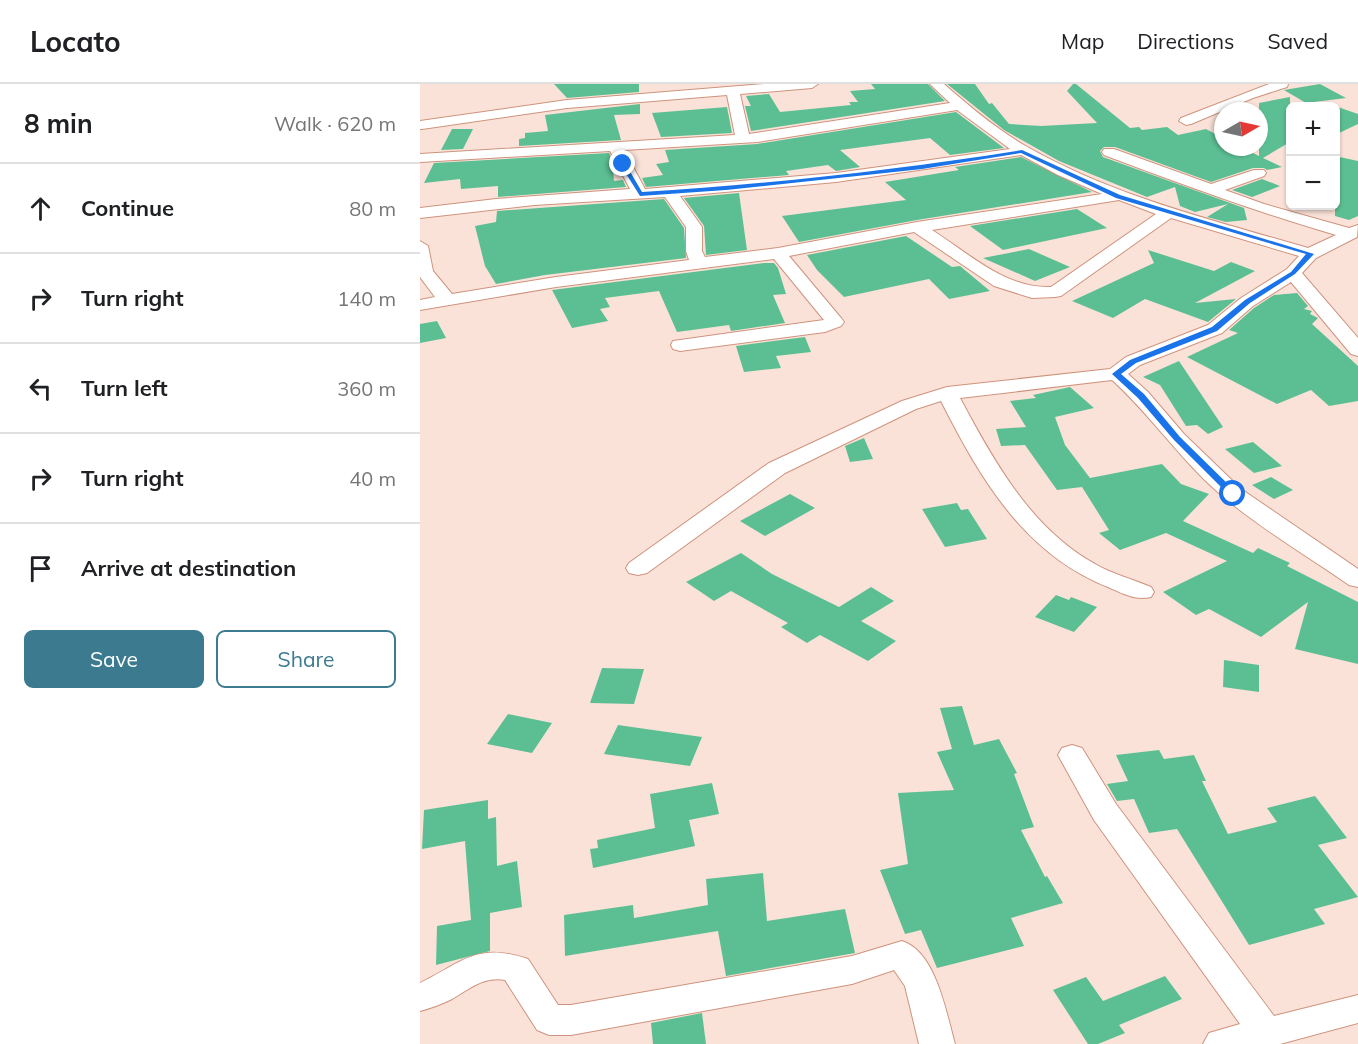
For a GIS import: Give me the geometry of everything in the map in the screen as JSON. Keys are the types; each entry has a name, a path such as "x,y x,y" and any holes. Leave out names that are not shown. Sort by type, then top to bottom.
{"street":[{"path":"424,141 567,104 812,84"},
{"path":"936,84 958,106 1022,151 1118,196 1310,254"},
{"path":"1186,121 1248,95 1282,84"},
{"path":"733,91 742,139"},
{"path":"424,141 615,146 742,139 869,122 958,106"},
{"path":"615,146 640,194"},
{"path":"420,213 519,201 670,192 911,169 1022,151"},
{"path":"1110,152 1258,207 1354,232"},
{"path":"1210,190 1259,173"},
{"path":"670,192 693,227 693,251 699,264"},
{"path":"420,305 556,282 778,253 1118,196"},
{"path":"917,228 1000,282 1032,293 1055,292 1169,212"},
{"path":"638,568 777,468 909,405 947,393 1116,374 1133,361 1215,329 1247,302 1293,273 1310,254 1354,232"},
{"path":"420,246 425,272 447,300"},
{"path":"680,345 825,326 835,322 778,253"},
{"path":"1293,273 1358,350"},
{"path":"1116,374 1141,396 1177,438 1233,494 1358,580"},
{"path":"947,393 972,442 1012,503 1048,541 1085,568 1142,592"},
{"path":"1072,756 1105,812 1267,1034"},
{"path":"420,997 429,995 477,969 495,965 516,969 549,1020 571,1020 852,970 902,954 921,983 937,1044"},
{"path":"1221,1044 1358,1009"}],"building":[{"path":"554,84 639,84 639,92 567,98"},
{"path":"871,84 928,84 945,101 751,131 745,106 751,106 746,96 769,94 780,112 851,105 849,102 858,102 850,91 875,89"},
{"path":"947,84 975,84 989,104 992,103 1009,124 1041,126 1097,123 1067,91 1073,84 1076,84 1130,128 1139,127 1142,130 1167,127 1178,135 1206,129 1214,133 1214,156 1266,156 1263,158 1282,167 1267,170 1253,168 1211,182 1115,147 1104,147 1100,151 1103,157 1244,208 1247,220 1226,222 1207,217 1228,204 1195,212 1180,206 1175,187 1147,197 1059,161 1004,130"},
{"path":"1320,84 1346,98 1304,102 1284,90"},
{"path":"1290,97 1290,102 1286,102 1286,144 1268,155 1268,102 1264,102"},
{"path":"640,104 640,114 614,115 621,140 519,146 519,139 525,138 525,133 548,131 545,115"},
{"path":"727,107 732,133 661,137 652,113"},
{"path":"1340,108 1358,114 1358,124 1340,133"},
{"path":"956,112 1004,148 950,155 930,138 840,150 860,167 836,171 828,165 786,171 789,175 646,187 642,178 663,175 656,164 669,162 665,150 757,144"},
{"path":"452,129 473,129 463,149 441,150"},
{"path":"609,153 614,181 623,180 626,187 498,197 498,186 461,189 460,179 424,183 434,163"},
{"path":"1021,157 1092,192 917,220 799,242 782,216 906,200 885,182 959,170 955,167"},
{"path":"1340,157 1358,161 1358,216 1349,220 1335,216 1335,210 1340,210"},
{"path":"1262,179 1280,186 1252,197 1232,190"},
{"path":"739,193 747,250 706,255 704,226 684,198"},
{"path":"664,199 684,228 686,258 545,275 496,284 485,266 475,226 496,222 497,211"},
{"path":"1077,209 1107,228 1003,250 970,226"},
{"path":"906,236 952,267 960,266 990,291 949,299 929,279 844,297 817,270 807,255"},
{"path":"1029,249 1070,267 1035,281 983,258"},
{"path":"1148,250 1214,271 1231,262 1255,271 1195,303 1236,299 1208,322 1145,299 1113,318 1072,301 1154,263"},
{"path":"774,263 778,268 786,294 773,295 785,323 731,331 729,325 677,332 659,291 605,298 610,307 600,309 608,321 572,328 552,290"},
{"path":"1297,293 1308,306 1304,309 1312,311 1310,314 1318,318 1312,324 1358,366 1358,401 1329,406 1311,390 1277,404 1187,357 1238,333 1229,330 1254,308 1274,295"},
{"path":"437,321 446,338 420,343 420,324"},
{"path":"805,337 811,352 776,356 781,368 744,372 736,346"},
{"path":"1179,361 1223,427 1208,434 1197,425 1186,426 1160,385 1143,377"},
{"path":"1070,387 1094,408 1055,417 1065,445 1090,478 1162,464 1181,484 1209,494 1183,521 1253,553 1258,548 1290,563 1287,566 1358,602 1358,664 1295,649 1308,602 1261,637 1209,609 1196,615 1163,592 1227,561 1166,533 1120,550 1099,533 1109,530 1082,487 1057,490 1025,445 1001,446 996,429 1026,427 1010,401 1036,398 1033,395"},
{"path":"864,438 873,459 850,462 845,446"},
{"path":"1253,442 1282,466 1254,473 1225,449"},
{"path":"1271,477 1293,490 1274,499 1252,485"},
{"path":"790,494 815,508 765,536 740,521"},
{"path":"957,503 961,510 968,509 987,539 945,547 922,509"},
{"path":"741,553 772,574 839,607 871,587 894,601 861,621 896,641 868,661 820,635 807,643 781,627 788,623 731,591 714,601 686,582"},
{"path":"1056,595 1069,600 1071,597 1097,607 1074,632 1035,617"},
{"path":"1224,660 1259,665 1259,692 1223,687"},
{"path":"602,668 644,669 634,704 590,703"},
{"path":"962,706 974,745 999,739 1017,773 1014,774 1034,827 1021,830 1045,877 1047,876 1063,903 1011,918 1024,946 937,968 921,930 905,934 880,870 908,864 898,793 954,790 937,752 952,749 940,708"},
{"path":"508,714 552,723 532,753 487,744"},
{"path":"618,725 702,737 690,766 604,754"},
{"path":"1159,750 1164,759 1194,755 1206,781 1202,781 1228,834 1277,822 1267,808 1315,796 1347,838 1318,845 1358,897 1314,909 1325,924 1249,945 1177,829 1149,833 1134,799 1117,801 1107,784 1128,781 1116,755"},
{"path":"712,783 719,814 689,820 695,846 593,868 590,849 598,848 597,840 655,828 650,794"},
{"path":"488,800 488,819 496,817 497,866 517,861 522,907 490,913 490,951 436,965 437,926 471,920 465,841 422,849 424,810"},
{"path":"763,873 767,921 845,909 855,953 726,976 718,931 565,956 564,915 633,905 634,918 708,905 706,879"},
{"path":"1165,976 1182,999 1119,1025 1125,1033 1098,1044 1088,1044 1053,990 1086,977 1103,1001"},
{"path":"702,1013 706,1044 653,1044 651,1023"}],"route":[{"path":"623,164 640,194 726,188 922,168 1022,151 1118,196 1310,254 1293,273 1247,302 1215,329 1133,361 1116,374 1141,396 1177,438 1233,494"}]}
